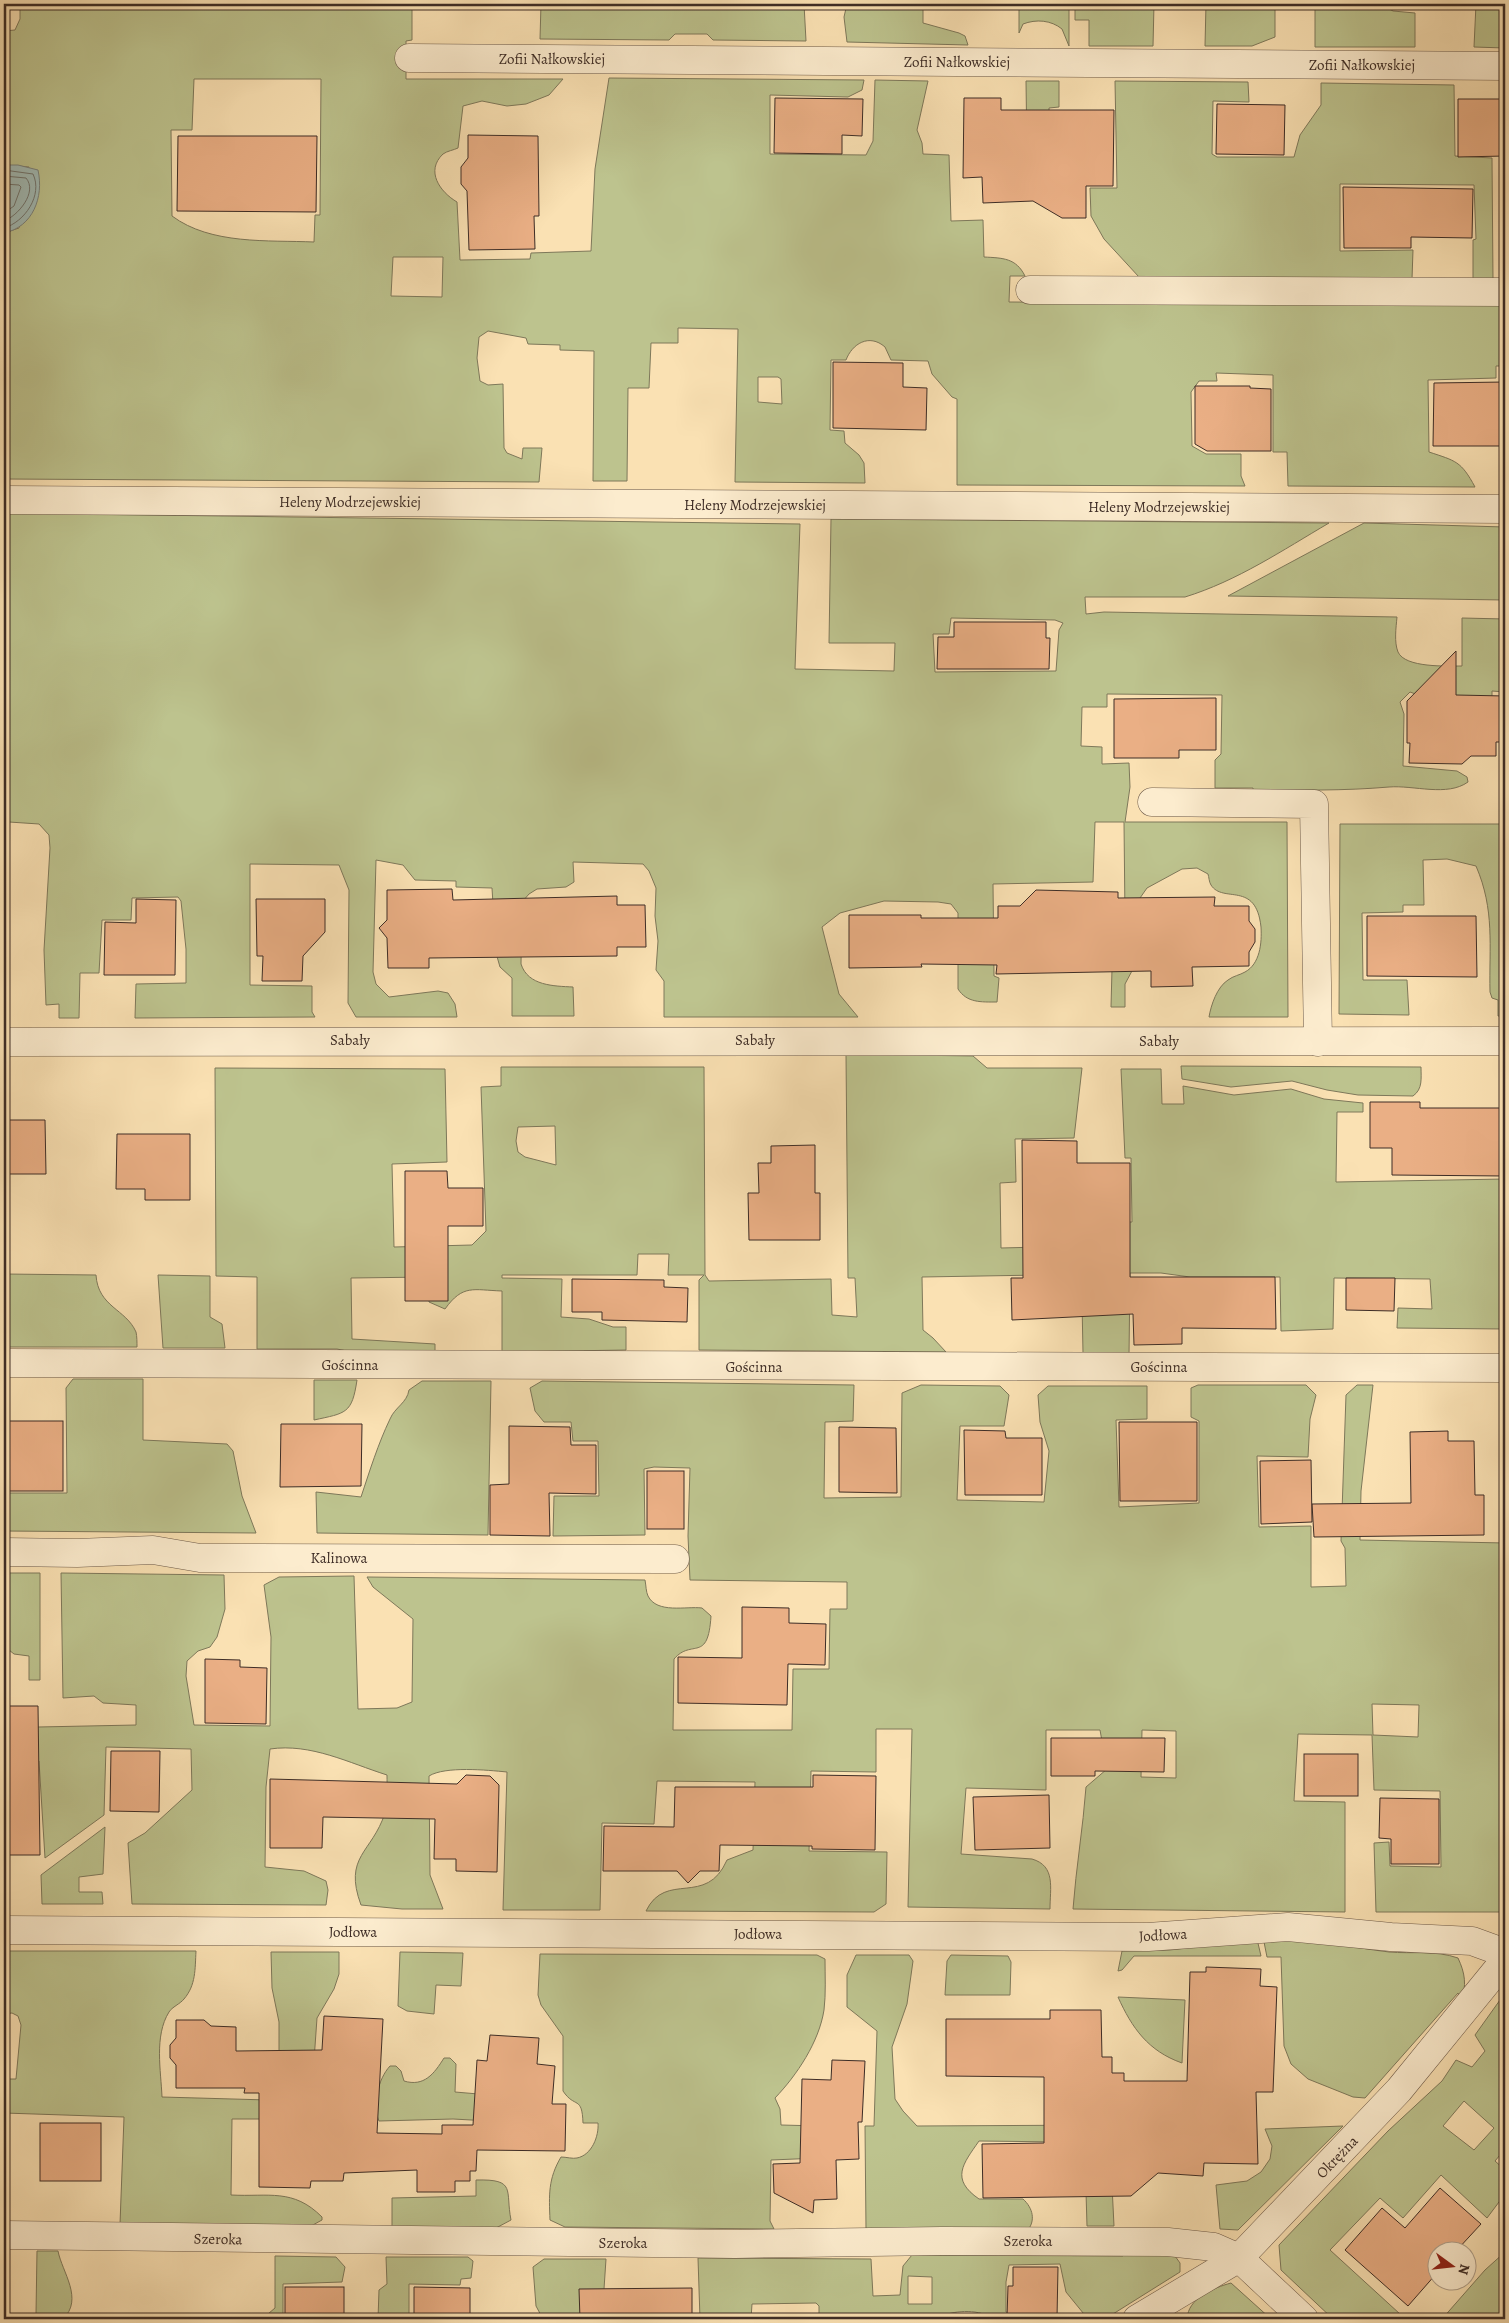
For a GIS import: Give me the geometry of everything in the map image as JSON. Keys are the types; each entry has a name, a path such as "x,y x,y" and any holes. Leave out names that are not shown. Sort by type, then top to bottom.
{"street":[{"name":"Zofii Nałkowskiej","path":"409,58 1505,66"},
{"path":"1030,290 1505,292"},
{"name":"Heleny Modrzejewskiej","path":"4,500 1505,509"},
{"path":"1152,802 1314,804 1318,1042"},
{"name":"Sabały","path":"4,1042 588,1040 1505,1041"},
{"name":"Gościnna","path":"4,1364 1505,1368"},
{"name":"Kalinowa","path":"4,1552 77,1553 153,1550 200,1558 674,1559"},
{"name":"Jodłowa","path":"4,1930 1148,1937 1288,1927 1391,1937 1448,1938 1472,1941 1494,1949 1505,1959"},
{"name":"Okrężna","path":"1154,2315 1239,2258 1399,2090 1505,1959"},
{"name":"Szeroka","path":"4,2235 736,2244 942,2241 1168,2242 1214,2247 1239,2258 1304,2319"}],"green space":[{"path":"20,4 412,4 412,40 406,41 406,79 563,79 549,95 526,104 507,106 482,101 463,106 458,148 443,154 435,167 435,174 440,187 457,202 460,260 530,259 531,253 591,251 595,169 609,78 864,80 862,90 848,97 770,95 770,154 866,155 873,141 875,80 928,81 917,130 922,143 923,154 949,155 951,221 983,220 984,257 1013,262 1025,276 1010,276 1009,302 1505,305 1505,366 1496,366 1496,378 1428,380 1429,452 1457,463 1466,472 1475,487 1288,486 1287,452 1273,452 1273,375 1216,373 1217,381 1199,381 1191,392 1192,446 1206,454 1241,454 1241,476 1245,486 957,485 957,399 952,397 932,374 928,361 891,360 885,347 873,341 862,342 857,345 852,349 846,360 831,360 830,430 844,431 845,443 859,455 864,463 865,483 735,482 738,329 678,328 678,343 651,343 649,388 628,388 627,481 593,481 594,351 560,350 560,345 528,344 526,338 488,331 479,337 477,358 480,381 488,385 503,384 504,448 507,453 522,459 523,448 542,448 539,482 4,479 4,233 19,228 29,167 4,165 4,31 15,30 20,19","holes":["194,79 321,79 320,215 315,215 314,242 259,241 222,236 204,232 172,216 171,130 192,130","393,257 443,257 442,297 391,296","758,377 778,377 781,379 782,404 758,402"]},
{"path":"541,4 804,4 806,41 713,40 707,34 675,34 669,40 540,39"},
{"path":"847,4 960,4 923,5 923,23 959,33 965,36 968,45 847,42 844,17"},
{"path":"1022,4 1069,4 1069,46 1062,29 1048,22 1033,21 1023,24 1019,33 1019,7"},
{"path":"1075,4 1154,4 1153,46 1089,46 1089,20 1075,20"},
{"path":"1206,4 1275,4 1275,37 1252,46 1205,46"},
{"path":"1315,4 1380,4 1393,11 1415,13 1415,47 1315,47"},
{"path":"1476,4 1505,4 1505,48 1474,47"},
{"path":"1026,81 1059,81 1059,107 1049,108 1050,155 1027,154"},
{"path":"1115,81 1248,82 1249,102 1213,101 1212,154 1217,157 1294,157 1300,135 1321,105 1321,83 1454,85 1455,156 1492,158 1493,280 1473,280 1473,240 1476,239 1474,185 1340,184 1340,251 1413,250 1412,279 1139,277 1104,239 1091,216 1090,188 1117,188"},
{"path":"4,513 800,524 795,669 894,671 895,643 829,643 831,519 1329,523 1241,574 1204,590 1185,597 1085,597 1086,614 1104,612 1397,617 1396,644 1398,652 1402,657 1409,661 1427,665 1447,666 1462,666 1462,618 1505,619 1505,692 1492,691 1492,697 1421,696 1410,692 1400,702 1404,714 1403,766 1457,771 1467,777 1468,782 1450,789 1399,787 1338,790 1253,790 1253,788 1215,788 1215,760 1221,754 1222,695 1107,694 1107,707 1082,707 1081,746 1102,747 1102,764 1129,763 1130,787 1125,822 1287,822 1288,1017 1209,1017 1213,1002 1224,983 1245,972 1254,964 1259,952 1261,927 1258,912 1253,903 1246,898 1216,890 1210,884 1208,874 1197,868 1182,869 1147,888 1140,898 1133,969 1125,984 1125,1007 1111,1007 1112,969 1125,918 1124,822 1095,822 1093,882 993,884 994,976 999,978 997,1002 980,1002 970,999 958,989 958,913 951,904 884,901 840,913 822,927 839,994 858,1017 664,1017 664,981 656,970 658,941 655,916 656,888 649,871 643,864 573,862 574,882 566,887 537,889 522,902 521,964 524,971 529,977 542,983 573,987 574,1016 512,1016 512,978 500,967 496,953 492,888 456,887 456,881 415,880 403,865 376,860 373,972 376,984 389,997 438,991 448,993 455,1004 457,1017 356,1017 348,1003 349,890 339,865 250,864 250,985 312,986 312,1012 315,1017 135,1018 136,984 186,983 186,949 181,901 178,897 132,898 131,920 102,920 99,973 80,973 79,1018 59,1018 59,1004 46,1005 44,950 50,848 49,835 39,824 9,822 6,901 4,901","holes":["951,618 1055,620 1063,623 1059,630 1056,671 935,672 933,634 949,634"]},
{"path":"1364,523 1505,527 1505,600 1228,596"},
{"path":"1340,824 1505,824 1505,1016 1498,1016 1498,1000 1492,998 1490,992 1489,913 1482,882 1476,866 1447,859 1423,860 1424,905 1403,905 1403,912 1362,913 1363,980 1407,980 1409,1015 1339,1014"},
{"path":"846,1054 973,1056 987,1068 1082,1068 1074,1138 1015,1139 1016,1182 1000,1183 1001,1248 1081,1246 1081,1223 1132,1222 1131,1158 1125,1158 1121,1069 1161,1069 1162,1104 1184,1104 1183,1086 1234,1095 1291,1089 1324,1099 1363,1103 1363,1112 1337,1112 1336,1182 1505,1179 1505,1329 1397,1328 1398,1308 1432,1309 1430,1279 1334,1278 1333,1329 1281,1331 1280,1277 1190,1277 1161,1273 1130,1273 1129,1355 1083,1353 1082,1302 1101,1274 922,1277 923,1330 946,1352 699,1350 699,1280 704,1275 668,1275 669,1254 638,1254 637,1275 502,1275 502,1278 562,1279 561,1317 589,1319 613,1327 626,1327 626,1350 502,1352 502,1291 469,1290 457,1296 445,1309 429,1302 429,1277 351,1278 352,1339 435,1344 435,1354 352,1352 337,1349 257,1349 257,1277 216,1276 215,1068 445,1069 447,1162 392,1164 394,1247 472,1245 486,1231 481,1087 501,1086 501,1067 704,1067 705,1275 709,1281 831,1279 832,1315 857,1317 855,1278 848,1278","holes":["555,1126 556,1165 525,1157 518,1152 516,1141 518,1127"]},
{"path":"1181,1066 1421,1067 1421,1079 1420,1087 1413,1096 1358,1095 1327,1090 1292,1081 1231,1087 1182,1079"},
{"path":"4,1274 96,1275 102,1294 126,1318 136,1332 137,1347 6,1347"},
{"path":"158,1275 210,1276 210,1317 222,1324 225,1348 163,1348"},
{"path":"73,1379 143,1379 143,1440 227,1444 233,1451 242,1496 256,1533 4,1531 4,1493 67,1493 66,1388"},
{"path":"314,1380 357,1380 350,1406 334,1416 314,1420"},
{"path":"422,1381 491,1381 488,1535 317,1533 316,1492 361,1497 392,1415 406,1398 409,1390"},
{"path":"542,1381 854,1385 853,1421 825,1422 824,1498 901,1497 902,1393 921,1385 1000,1386 1009,1395 1004,1426 960,1426 957,1500 1044,1502 1049,1451 1040,1422 1038,1395 1048,1386 1147,1386 1147,1419 1116,1420 1119,1507 1199,1503 1199,1421 1191,1417 1191,1388 1198,1385 1306,1385 1316,1395 1310,1419 1308,1457 1257,1456 1259,1527 1311,1526 1311,1587 1346,1586 1345,1548 1341,1541 1346,1395 1357,1385 1373,1385 1361,1491 1360,1540 1505,1543 1505,1912 1376,1912 1374,1843 1389,1842 1390,1866 1441,1867 1440,1791 1374,1790 1372,1735 1298,1734 1294,1801 1345,1802 1345,1912 1073,1909 1086,1787 1107,1769 1100,1730 1046,1730 1046,1790 966,1788 961,1854 1032,1859 1040,1862 1048,1872 1050,1879 1050,1909 908,1907 912,1729 876,1729 876,1772 811,1771 809,1851 887,1852 886,1904 874,1912 646,1911 654,1899 664,1892 708,1882 718,1874 727,1860 753,1850 755,1782 657,1781 654,1824 602,1823 600,1910 503,1910 507,1772 489,1770 445,1771 429,1776 430,1875 443,1909 402,1909 361,1905 356,1889 355,1876 357,1865 385,1813 387,1775 315,1751 285,1748 270,1749 266,1787 265,1867 304,1871 326,1881 328,1890 326,1905 132,1904 128,1843 145,1833 192,1790 191,1749 106,1747 104,1815 45,1858 39,1761 25,1759 4,1750 4,1726 136,1725 136,1705 103,1703 94,1696 63,1698 61,1573 224,1575 225,1609 217,1637 210,1647 198,1651 187,1661 186,1676 194,1725 270,1726 271,1637 264,1585 279,1577 354,1576 358,1709 397,1708 412,1702 413,1619 373,1587 367,1577 645,1580 646,1590 652,1602 672,1608 702,1608 711,1616 709,1631 703,1645 687,1650 674,1659 673,1730 792,1730 793,1669 829,1669 830,1609 847,1609 847,1582 690,1580 688,1536 690,1468 654,1467 644,1469 645,1535 553,1536 554,1496 599,1496 598,1441 573,1441 571,1422 544,1422 535,1411 530,1388","holes":["1372,1704 1419,1705 1418,1737 1373,1735","1142,1730 1176,1731 1176,1778 1141,1777"]},
{"path":"9,1573 40,1573 40,1680 29,1680 29,1656 14,1654 9,1650"},
{"path":"105,1827 103,1874 79,1877 79,1892 102,1892 103,1904 42,1904 41,1875"},
{"path":"1263,1937 1295,1938 1389,1952 1432,1953 1458,1958 1464,1979 1461,2002 1458,1993 1365,2098 1353,2097 1308,2079 1291,2064 1284,2046 1281,1957 1267,1957"},
{"path":"1257,1939 1261,1956 1134,1956 1122,1970 1118,1971 1122,1951 1170,1950"},
{"path":"4,1951 196,1951 191,1988 184,1999 169,2012 161,2032 162,2097 268,2100 267,2119 232,2119 231,2195 269,2195 290,2198 311,2208 322,2217 322,2220 311,2226 120,2224 124,2117 4,2113 4,2079 16,2079 21,2025 18,2016 12,2013 4,2014"},
{"path":"271,1952 339,1952 339,1974 334,1989 317,2018 313,2075 279,2074 279,2022 272,1988"},
{"path":"400,1952 463,1953 461,1986 436,1985 434,2014 407,2011 398,2006"},
{"path":"540,1954 817,1955 825,1959 824,2010 817,2034 799,2068 775,2098 780,2109 781,2125 820,2126 819,2158 771,2160 770,2221 774,2229 565,2227 550,2220 550,2187 557,2165 561,2157 577,2158 587,2153 596,2139 598,2123 583,2123 579,2105 571,2100 563,2091 563,2036 541,2005 538,1995"},
{"path":"856,1955 909,1955 913,1961 907,2004 892,2047 895,2099 917,2126 1109,2125 1114,2226 1087,2226 1085,2158 1063,2142 979,2141 964,2164 962,2178 965,2185 979,2199 1023,2199 1029,2206 1032,2215 1032,2223 1027,2231 866,2229 865,2126 874,2126 877,2031 847,2007 847,1975"},
{"path":"951,1955 1008,1956 1011,1962 1010,1995 945,1995 947,1961"},
{"path":"1505,1993 1505,2149 1495,2161 1505,2170 1505,2194 1487,2218 1441,2175 1403,2218 1380,2198 1330,2250 1400,2314 1396,2319 1333,2319 1281,2270 1279,2245 1388,2131 1442,2081 1456,2060 1472,2067 1485,2051 1475,2035","holes":["1464,2101 1494,2128 1474,2150 1443,2126"]},
{"path":"1118,1997 1185,2000 1182,2063 1160,2052 1142,2037 1129,2019"},
{"path":"444,2058 450,2058 456,2064 455,2092 525,2098 508,2122 453,2119 379,2121 376,2107 377,2092 382,2078 390,2066 396,2066 401,2071 404,2081 417,2082 428,2078"},
{"path":"1343,2126 1238,2230 1220,2229 1216,2185 1247,2181 1261,2172 1270,2159 1272,2146 1265,2129"},
{"path":"476,2180 489,2180 504,2184 507,2188 511,2220 496,2228 392,2227 392,2198 476,2196"},
{"path":"37,2251 58,2251 72,2294 72,2303 63,2319 43,2319 43,2314 36,2314"},
{"path":"1123,2252 1175,2256 1180,2263 1180,2272 1105,2319 1088,2319 1066,2292 1060,2264 1009,2265 1006,2282 1006,2312 1027,2319 992,2319 982,2313 961,2312 942,2316 942,2319 819,2319 819,2306 816,2303 752,2304 751,2319 700,2319 698,2258 871,2259 873,2296 900,2295 903,2266 912,2255 1123,2256","holes":["908,2276 932,2277 932,2304 908,2304"]},
{"path":"1505,2252 1505,2319 1442,2319 1467,2290 1476,2290 1476,2280"},
{"path":"275,2256 336,2257 345,2267 342,2282 283,2284 283,2319 262,2319 275,2308"},
{"path":"4,2257 6,2257 8,2287 4,2287"},
{"path":"386,2257 468,2257 473,2261 471,2278 461,2279 460,2285 409,2284 409,2319 378,2319 379,2290 387,2284"},
{"path":"544,2259 606,2259 602,2319 543,2319 536,2306 533,2267"},
{"path":"1231,2283 1271,2319 1187,2319 1192,2305 1203,2295"}],"water":[{"path":"4,165 18,165 38,170 39,190 38,200 29,218 14,230 4,233"}],"building":[{"path":"775,98 863,99 862,136 842,135 842,154 774,153"},
{"path":"964,98 1001,98 1001,110 1114,110 1113,186 1086,186 1086,218 1062,218 1033,201 983,203 982,177 963,178"},
{"path":"1458,99 1505,99 1505,156 1458,157"},
{"path":"1217,104 1285,105 1284,155 1216,154"},
{"path":"468,135 538,136 539,216 534,216 535,249 469,250 467,191 461,184 461,167 468,158"},
{"path":"178,136 317,136 316,212 177,211"},
{"path":"1343,187 1473,189 1472,238 1411,237 1411,248 1344,248"},
{"path":"833,362 903,363 903,387 927,388 926,430 833,428"},
{"path":"1505,382 1505,446 1433,446 1434,383"},
{"path":"1195,386 1250,386 1250,388 1271,389 1271,451 1207,451 1195,444"},
{"path":"954,622 1046,622 1046,638 1050,638 1049,669 937,669 938,637 954,637"},
{"path":"1456,651 1456,695 1505,696 1505,742 1496,742 1496,756 1471,756 1462,764 1409,763 1410,743 1407,743 1407,701"},
{"path":"1216,698 1216,750 1179,750 1179,758 1114,758 1114,699"},
{"path":"452,889 453,900 617,896 617,905 645,905 646,947 617,947 617,956 429,958 429,968 388,968 387,938 379,928 387,920 387,890"},
{"path":"1036,890 1118,892 1118,898 1215,897 1214,906 1249,906 1249,921 1255,929 1255,942 1249,952 1249,966 1192,967 1193,986 1151,987 1151,971 996,974 997,965 921,964 922,967 849,968 849,915 921,915 921,918 998,918 998,906 1020,906"},
{"path":"136,899 176,900 175,975 104,975 105,922 136,923"},
{"path":"256,899 325,899 325,932 303,956 302,981 262,981 263,956 257,956"},
{"path":"1367,916 1476,916 1477,977 1367,976"},
{"path":"1370,1102 1420,1102 1420,1108 1505,1108 1505,1176 1392,1175 1392,1148 1370,1148"},
{"path":"4,1120 45,1120 46,1174 4,1174"},
{"path":"117,1134 190,1134 190,1200 145,1200 145,1189 116,1189"},
{"path":"1022,1140 1077,1141 1077,1163 1130,1163 1130,1277 1275,1277 1276,1329 1182,1328 1182,1344 1134,1345 1133,1314 1012,1320 1011,1278 1023,1278"},
{"path":"815,1145 815,1193 820,1193 820,1240 749,1240 748,1193 759,1193 758,1163 771,1163 771,1146"},
{"path":"405,1171 447,1171 448,1188 483,1188 483,1226 448,1226 448,1301 405,1301"},
{"path":"1346,1278 1395,1278 1394,1311 1346,1310"},
{"path":"572,1279 664,1280 664,1287 688,1288 687,1322 602,1320 602,1312 572,1312"},
{"path":"4,1421 63,1421 63,1491 4,1491"},
{"path":"1119,1422 1197,1422 1197,1501 1120,1501"},
{"path":"281,1424 362,1424 361,1486 280,1487"},
{"path":"509,1426 570,1427 571,1445 596,1445 596,1494 549,1493 550,1536 490,1535 490,1485 509,1484"},
{"path":"839,1427 896,1428 897,1493 839,1492"},
{"path":"964,1430 1005,1431 1006,1438 1042,1438 1042,1495 965,1495"},
{"path":"1448,1431 1448,1441 1474,1441 1475,1495 1484,1495 1484,1535 1314,1537 1312,1504 1411,1503 1410,1432"},
{"path":"1311,1460 1312,1522 1261,1524 1260,1461"},
{"path":"647,1471 684,1471 684,1529 647,1529"},
{"path":"742,1607 789,1608 789,1623 826,1624 825,1665 788,1664 787,1705 678,1703 678,1657 742,1658"},
{"path":"205,1659 240,1660 240,1667 267,1668 266,1724 205,1723"},
{"path":"4,1706 38,1706 40,1855 4,1855"},
{"path":"1051,1738 1165,1738 1164,1772 1095,1771 1095,1776 1051,1776"},
{"path":"111,1751 160,1751 159,1812 110,1811"},
{"path":"1304,1754 1358,1754 1358,1796 1304,1796"},
{"path":"466,1775 490,1776 499,1785 497,1872 456,1871 456,1859 434,1859 435,1819 323,1817 322,1848 270,1848 270,1779 457,1784"},
{"path":"813,1775 876,1776 875,1850 812,1849 812,1846 720,1845 719,1871 700,1871 688,1883 677,1871 603,1871 604,1826 674,1827 675,1787 813,1787"},
{"path":"1049,1795 1050,1848 975,1850 973,1797"},
{"path":"1380,1798 1439,1799 1439,1864 1391,1864 1391,1839 1379,1838"},
{"path":"1206,1967 1261,1969 1260,1986 1277,1987 1273,2092 1256,2092 1258,2164 1204,2163 1203,2176 1158,2173 1131,2196 983,2198 982,2144 1044,2143 1044,2077 946,2076 946,2019 1050,2019 1050,2010 1101,2010 1102,2057 1112,2057 1112,2073 1124,2073 1124,2081 1187,2081 1190,1972 1206,1972"},
{"path":"324,2016 383,2019 377,2133 442,2134 442,2125 473,2125 477,2060 487,2061 490,2035 539,2038 537,2064 555,2066 552,2104 566,2104 565,2151 477,2150 476,2171 470,2171 470,2181 455,2181 455,2192 417,2192 417,2170 344,2173 343,2181 311,2181 310,2188 259,2187 259,2093 244,2093 245,2088 176,2088 176,2065 170,2058 170,2045 176,2038 176,2020 204,2020 211,2026 236,2027 236,2051 322,2050"},
{"path":"832,2060 865,2061 862,2122 858,2122 859,2159 836,2160 837,2199 814,2200 813,2213 774,2193 773,2164 800,2163 802,2079 831,2080"},
{"path":"40,2123 101,2123 101,2181 40,2181"},
{"path":"1440,2188 1481,2224 1466,2240 1426,2240 1426,2285 1408,2306 1345,2250 1382,2208 1405,2228"},
{"path":"1013,2267 1058,2267 1057,2318 1007,2317 1008,2286 1013,2286"},
{"path":"285,2287 344,2287 344,2319 285,2319"},
{"path":"414,2287 470,2288 470,2319 414,2319"},
{"path":"692,2288 692,2319 580,2319 579,2289"}]}
